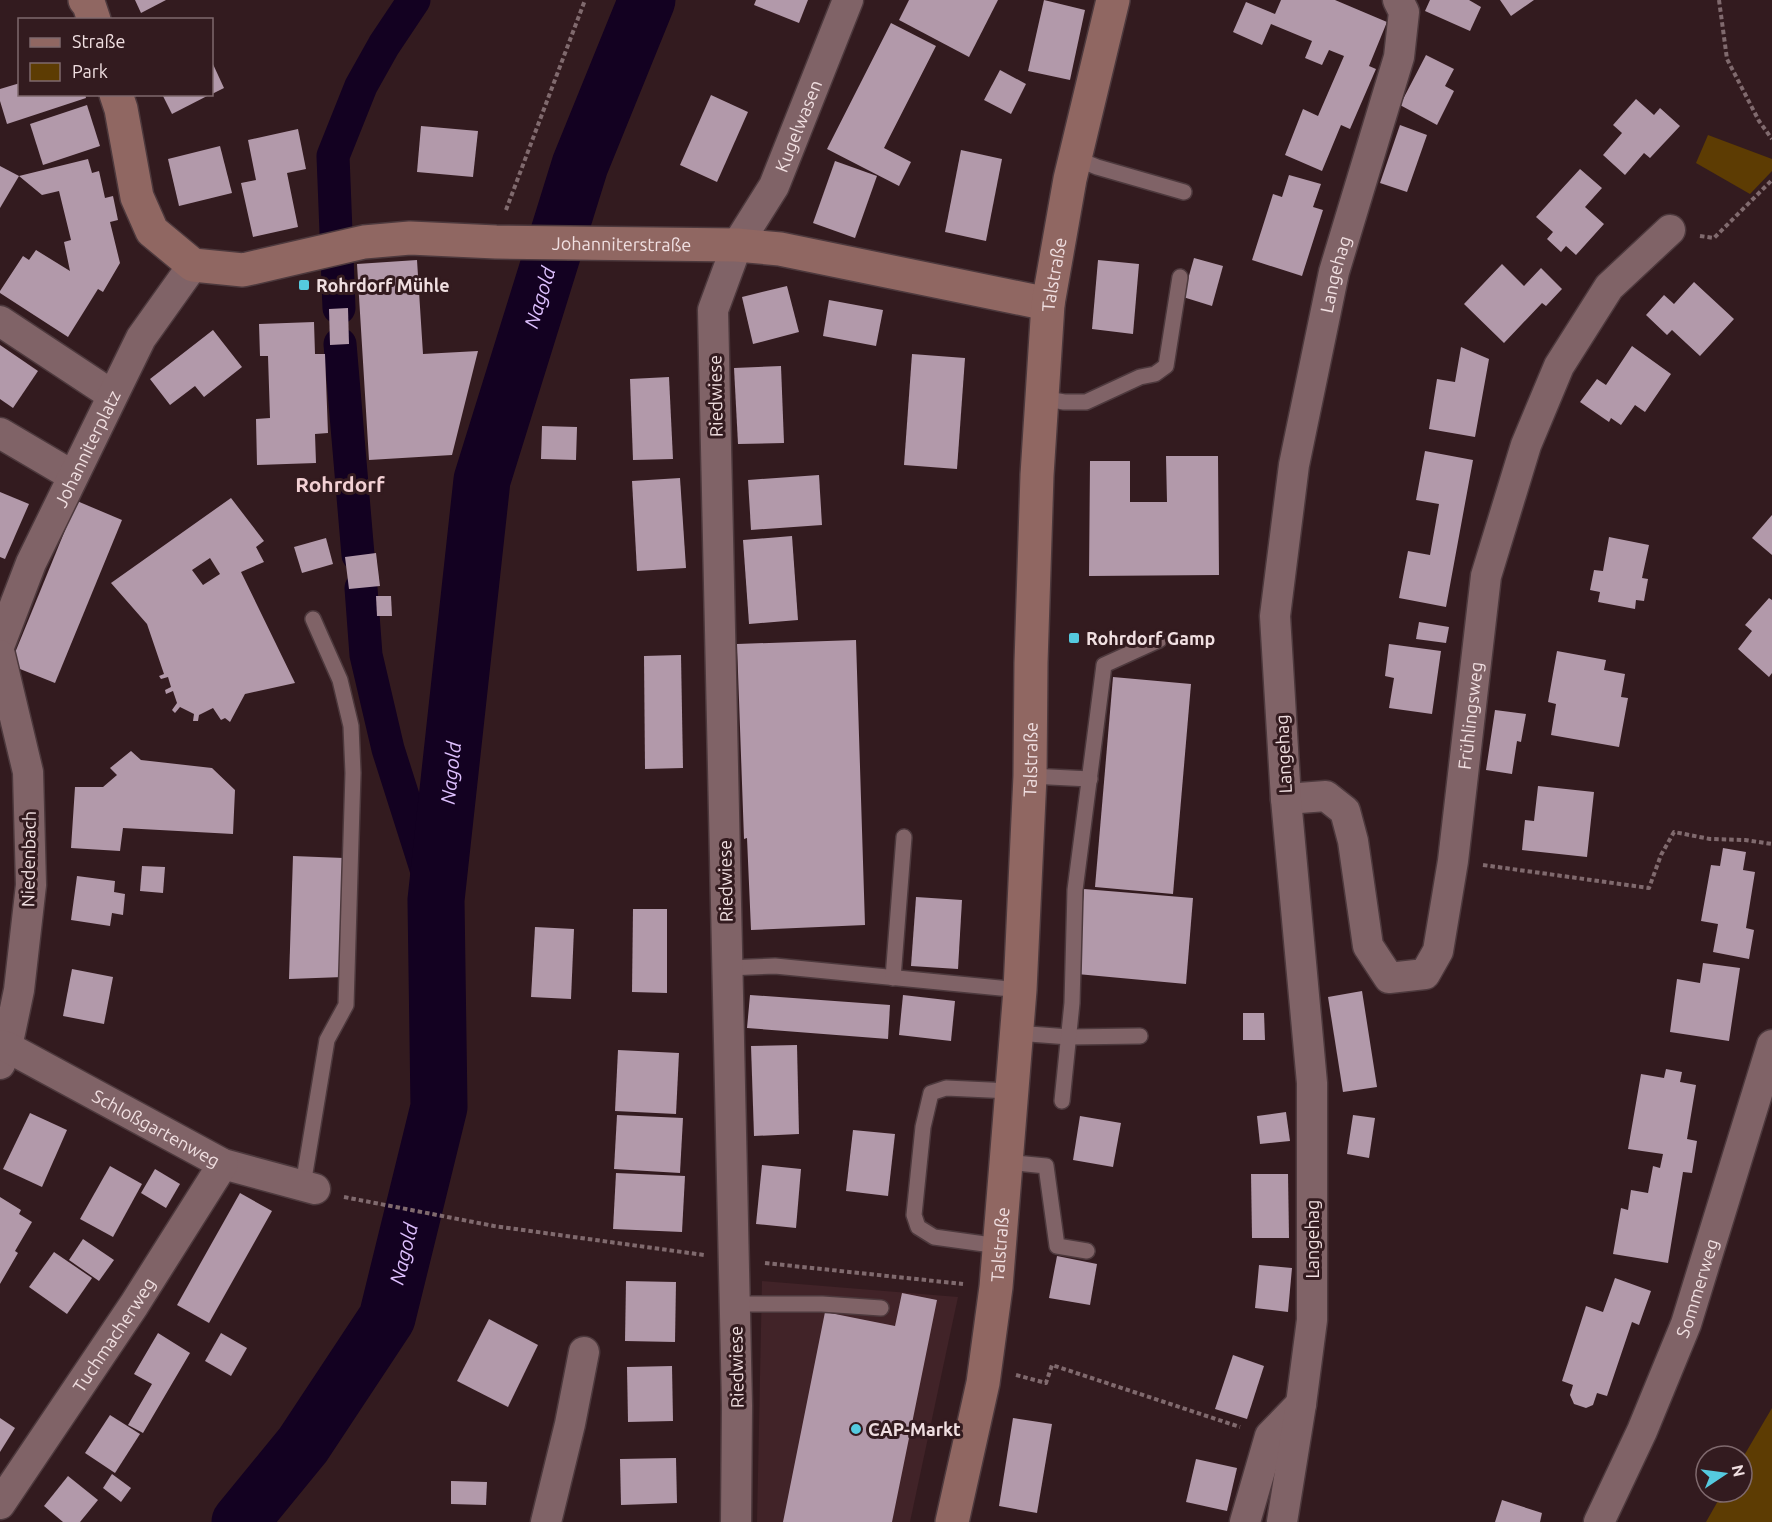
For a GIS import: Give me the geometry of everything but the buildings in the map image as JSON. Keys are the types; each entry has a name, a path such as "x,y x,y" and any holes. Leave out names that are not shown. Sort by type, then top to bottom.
{"main road":[{"path":"85,0 93,18"},
{"name":"Talstraße","path":"952,1522 983,1383 996,1287 1020,990 1030,776 1037,475 1048,304 1075,158 1113,0"},
{"path":"117,96 137,197 152,231 193,265"},
{"name":"Johanniterstraße","path":"193,265 243,270 364,242 410,238 502,242 737,245 780,249 1048,304"}],"street":[{"name":"Kugelwasen","path":"737,245 774,186 848,0"},
{"name":"Langehag","path":"1282,1522 1312,1320 1312,1083 1286,799 1275,616 1294,465 1334,272 1399,57 1404,12 1398,0"},
{"name":"Frühlingsweg","path":"1286,799 1326,796 1345,811 1353,841 1368,946 1389,978 1425,975 1438,951 1453,861 1486,576 1526,445 1559,366 1609,287 1670,230"},
{"name":"Riedwiese","path":"735,1522 737,1406 713,310 737,245"},
{"name":"Johanniterplatz","path":"0,644 31,563 112,394 141,338 193,265"},
{"path":"0,321 112,394"},
{"path":"0,433 74,476"},
{"name":"Niedenbach","path":"0,655 28,772 31,885 19,990 2,1052"},
{"name":"Sommerweg","path":"1599,1522 1642,1431 1686,1324 1772,1045"},
{"name":"Schloßgartenweg","path":"2,1052 223,1164 320,1190"},
{"name":"Tuchmacherweg","path":"0,1504 134,1305 223,1164"},
{"path":"546,1522 570,1424 584,1352"},
{"path":"1245,1522 1270,1436 1301,1404"}],"lane":[{"path":"1075,158 1097,167 1184,192"},
{"path":"1042,398 1065,402 1086,402 1140,377 1155,374 1166,366 1180,276"},
{"path":"313,619 340,680 351,726 353,773 346,1005 327,1040 320,1190"},
{"path":"1062,1101 1072,1003 1076,890 1104,665 1159,640"},
{"path":"1030,776 1090,779"},
{"path":"893,978 904,837"},
{"path":"727,968 775,966 1020,990"},
{"path":"1016,1033 1069,1037 1140,1036"},
{"path":"999,1246 934,1238 918,1227 914,1215 923,1127 931,1093 946,1088 1011,1091"},
{"path":"1005,1162 1046,1166 1057,1246 1087,1251"},
{"path":"735,1304 822,1304 881,1308"}],"path":[{"path":"502,242 512,194 585,0"},
{"path":"1719,0 1728,59 1759,121 1772,139"},
{"path":"1670,230 1714,238 1772,180"},
{"path":"1453,861 1649,888 1661,855 1674,832 1710,840 1744,840 1772,844"},
{"path":"320,1190 494,1226"},
{"path":"1016,1375 1046,1383 1052,1365 1270,1436"}],"shaded area":[{"path":"762,1281 958,1297 910,1522 757,1522"}],"green space":[{"path":"1708,135 1772,159 1772,171 1750,194 1696,163"},
{"path":"1772,1408 1772,1522 1706,1522 1716,1504 1754,1504 1754,1444 1751,1444"}],"waterway":[{"path":"339,308 333,156 361,86 384,45 414,0"},
{"name":"Nagold","path":"240,1522 303,1445 387,1318 439,1107 436,900 482,480 580,165 647,0"},
{"path":"340,344 358,555"},
{"path":"361,588 366,655 388,749 436,900"}],"place":[{"name":"Rohrdorf Mühle","path":"304,285"},
{"name":"Rohrdorf Gamp","path":"1074,638"},
{"name":"CAP-Markt","path":"856,1429"}],"district":[{"name":"Rohrdorf","path":"340,484"}]}
